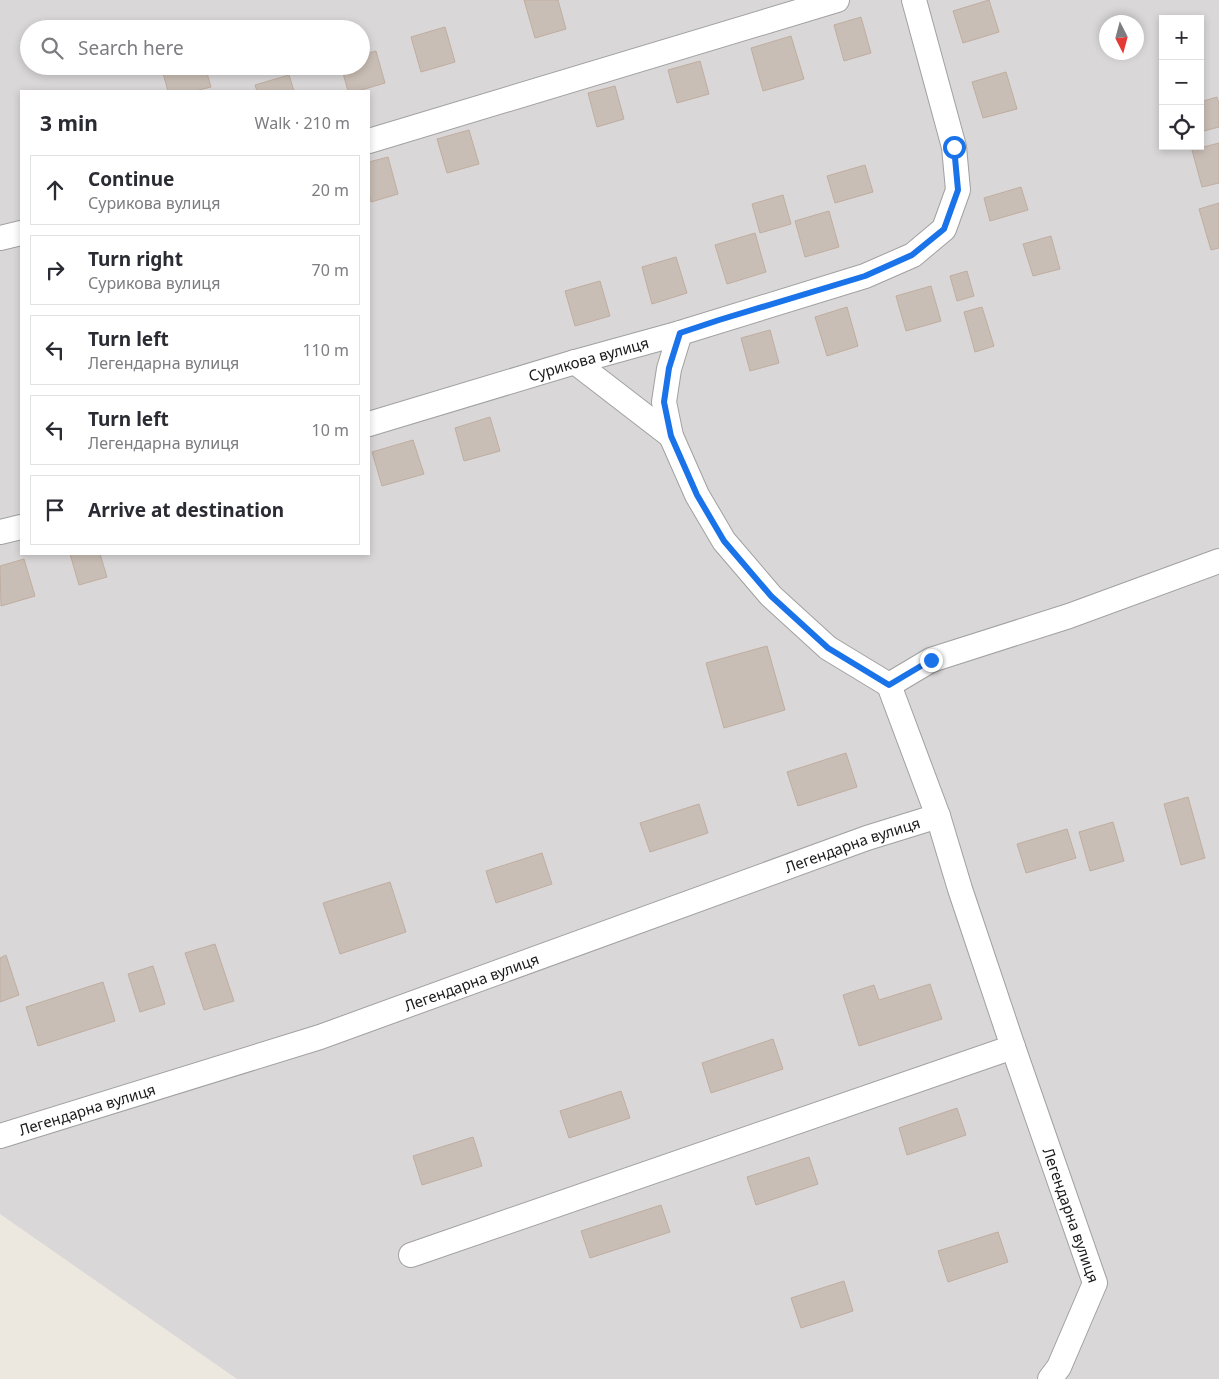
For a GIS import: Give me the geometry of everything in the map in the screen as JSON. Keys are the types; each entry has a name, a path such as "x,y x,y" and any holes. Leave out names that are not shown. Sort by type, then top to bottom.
{"street":[{"path":"370,141 837,0"},
{"name":"Сурикова вулиця","path":"370,424 575,362 680,333 865,276 912,255 944,229 958,190 954,147 914,0"},
{"path":"0,238 20,232"},
{"path":"680,333 669,368 664,402 671,436 697,495 724,541 771,596 828,648 889,685 931,660 1068,616 1219,561"},
{"path":"575,362 671,436"},
{"path":"0,532 20,527"},
{"name":"Легендарна вулиця","path":"889,685 938,816 960,889 1013,1047 1095,1283 1060,1367 1050,1379"},
{"name":"Легендарна вулиця","path":"0,1136 320,1037 867,838 938,816"},
{"path":"411,1255 1013,1047"}],"shaded area":[{"path":"0,0 1219,0 1219,1379 237,1379 0,1214"}],"building":[{"path":"524,0 558,0 566,29 535,38"},
{"path":"989,0 999,32 963,43 953,11"},
{"path":"861,17 871,53 844,61 834,25"},
{"path":"445,27 455,62 421,72 411,37"},
{"path":"791,36 804,79 763,91 751,48"},
{"path":"376,51 385,83 361,90 348,90 344,75 370,75 370,53"},
{"path":"700,61 709,94 677,103 668,70"},
{"path":"1006,72 1017,109 983,118 972,82"},
{"path":"164,75 208,75 211,87 199,90 168,90"},
{"path":"289,75 294,90 257,90 255,85"},
{"path":"615,86 624,119 597,127 588,93"},
{"path":"1217,97 1219,104 1219,127 1204,131 1204,101"},
{"path":"469,130 479,164 447,173 437,139"},
{"path":"1219,143 1219,183 1202,187 1192,150 1204,150 1204,147"},
{"path":"388,157 398,194 371,202 370,162"},
{"path":"865,165 873,192 835,203 827,176"},
{"path":"1021,187 1028,210 990,221 984,198"},
{"path":"783,195 791,224 760,233 752,204"},
{"path":"1219,203 1219,248 1211,250 1199,209"},
{"path":"829,211 839,247 805,257 795,221"},
{"path":"755,233 766,272 727,284 715,245"},
{"path":"1051,236 1060,269 1033,276 1023,244"},
{"path":"676,257 687,293 652,304 642,267"},
{"path":"967,271 974,296 957,301 950,276"},
{"path":"600,281 610,316 575,326 565,291"},
{"path":"931,286 941,321 906,331 896,296"},
{"path":"847,307 858,346 827,356 815,317"},
{"path":"982,307 994,346 975,352 964,312"},
{"path":"770,330 779,363 750,371 741,338"},
{"path":"490,417 500,451 464,461 455,428"},
{"path":"413,440 424,474 382,486 372,452"},
{"path":"70,555 100,555 107,577 79,585"},
{"path":"24,559 35,596 1,606 0,566"},
{"path":"767,646 785,710 724,728 706,663"},
{"path":"846,753 857,787 798,806 787,772"},
{"path":"1188,797 1205,858 1181,865 1164,804"},
{"path":"699,804 708,833 650,852 640,823"},
{"path":"1113,822 1124,861 1090,871 1079,832"},
{"path":"1067,829 1076,858 1026,873 1017,844"},
{"path":"542,853 552,884 496,903 486,871"},
{"path":"390,882 406,932 340,954 323,903"},
{"path":"215,944 234,1001 204,1010 185,953"},
{"path":"6,955 19,995 0,1002 0,958"},
{"path":"153,966 165,1004 140,1012 128,974"},
{"path":"103,982 115,1021 38,1046 26,1007"},
{"path":"930,984 942,1019 859,1046 843,995 874,985 879,1000"},
{"path":"773,1039 783,1069 711,1093 702,1063"},
{"path":"621,1091 630,1118 569,1138 560,1111"},
{"path":"957,1108 966,1135 907,1155 899,1128"},
{"path":"473,1137 482,1166 422,1185 413,1156"},
{"path":"809,1157 818,1184 756,1205 747,1177"},
{"path":"661,1205 670,1232 590,1258 581,1231"},
{"path":"998,1232 1008,1262 948,1282 938,1251"},
{"path":"844,1281 853,1311 801,1328 791,1298"}],"route":[{"path":"931,660 889,685 828,648 771,596 724,541 697,495 671,436 664,402 669,368 680,333 865,276 912,255 944,229 958,190 954,147"}]}
